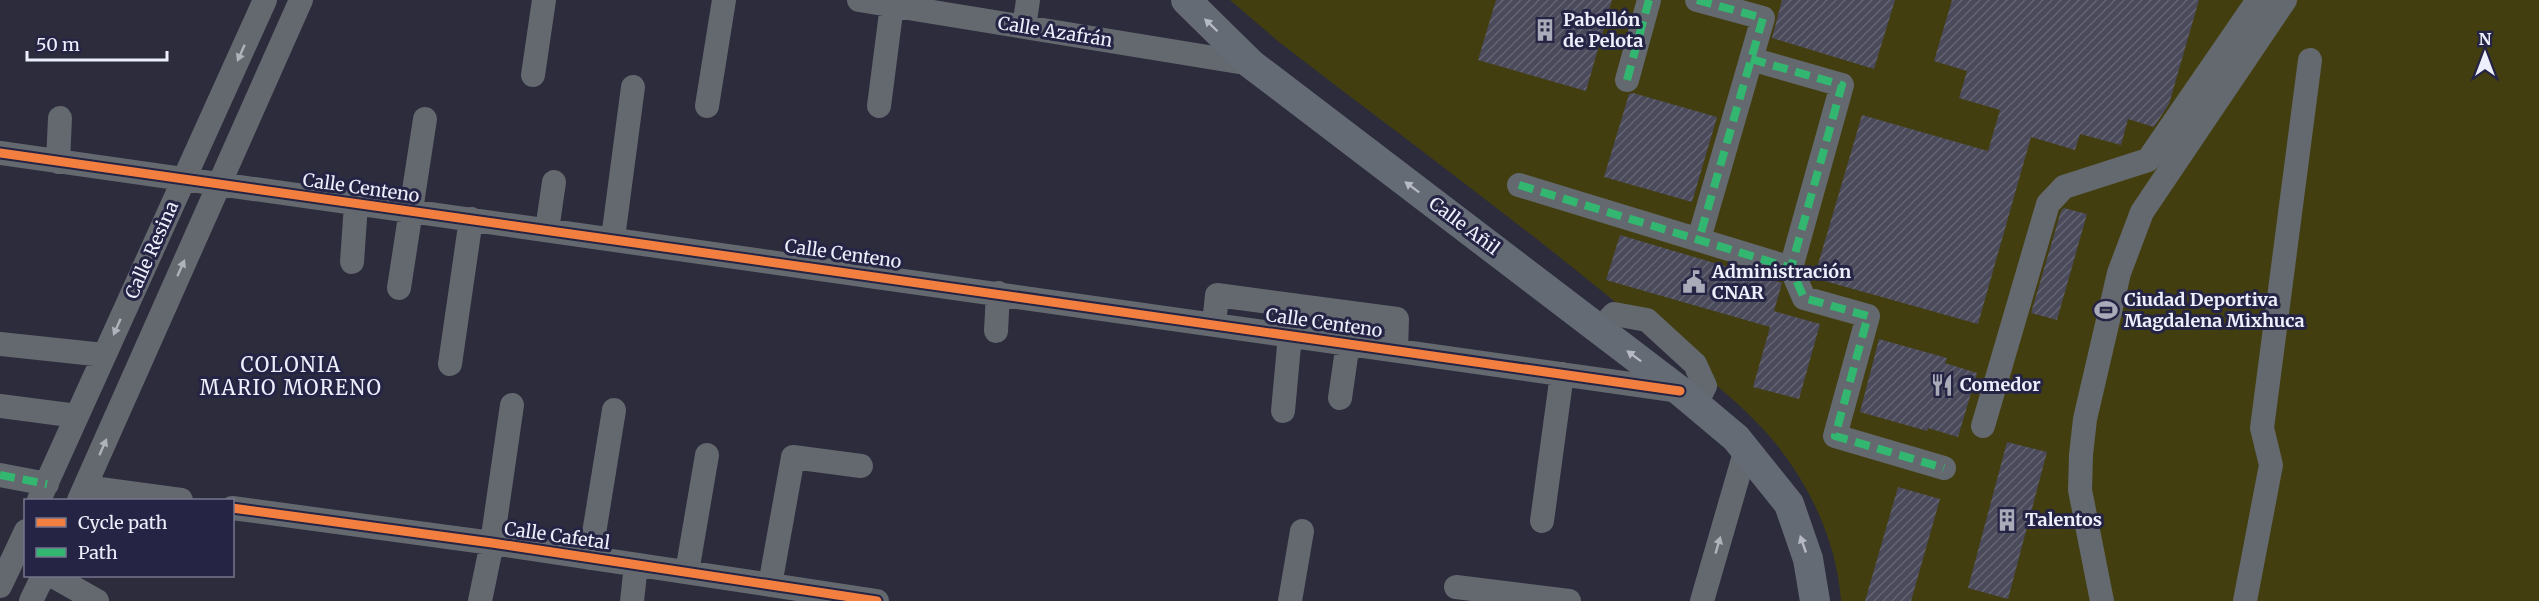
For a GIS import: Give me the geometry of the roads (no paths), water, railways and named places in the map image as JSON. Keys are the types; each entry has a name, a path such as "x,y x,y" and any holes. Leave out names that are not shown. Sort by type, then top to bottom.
{"main road":[{"name":"Calle Añil","path":"1186,0 1251,64 1688,397 1746,449 1789,504 1808,559 1815,601"}],"street":[{"name":"Calle Resina","path":"43,492 265,0"},
{"name":"Calle Resina","path":"82,494 217,185 301,0"},
{"path":"533,75 544,0"},
{"path":"707,106 724,0"},
{"path":"1024,27 1028,0"},
{"path":"1627,80 1649,0"},
{"path":"1697,0 1763,18 1699,239"},
{"path":"1983,426 2048,204 2064,187 2148,160 2258,0"},
{"path":"2102,601 2080,490 2081,455 2085,418 2119,273 2142,212 2285,0"},
{"path":"875,2 879,106"},
{"name":"Calle Azafrán","path":"875,2 1251,64"},
{"path":"1751,59 1842,85 1791,268 1804,298 1868,316 1835,436 1944,468"},
{"path":"2246,601 2271,465 2262,428 2310,60"},
{"path":"613,238 633,87"},
{"path":"58,162 60,118"},
{"path":"399,288 424,120"},
{"name":"Calle Centeno","path":"0,153 1300,336 1562,374 1688,397"},
{"path":"548,230 554,182"},
{"path":"1519,185 1791,268"},
{"path":"352,262 356,204"},
{"path":"450,364 471,219"},
{"path":"996,330 998,293"},
{"path":"1214,324 1217,296 1397,319 1396,350"},
{"path":"1283,411 1300,336 1313,308"},
{"path":"1340,398 1348,343"},
{"path":"0,344 104,355"},
{"path":"1542,521 1562,374"},
{"path":"480,601 492,543 512,405"},
{"path":"0,406 77,416"},
{"path":"590,558 614,410"},
{"path":"1702,601 1746,449"},
{"path":"687,572 706,455"},
{"path":"770,585 793,457 861,466"},
{"path":"0,475 43,492"},
{"path":"82,494 153,499"},
{"name":"Calle Cafetal","path":"234,508 492,543 850,599 877,601"},
{"path":"1290,601 1302,531"},
{"path":"0,586 24,535"},
{"path":"632,601 636,565"},
{"path":"31,601 43,577"},
{"path":"54,577 97,601"},
{"path":"1456,587 1523,598 1569,601"}],"place":[{"name":"Pabellón de Pelota","path":"1545,30"},
{"name":"Administración CNAR","path":"1694,282"},
{"name":"Ciudad Deportiva Magdalena Mixhuca","path":"2106,310"},
{"name":"Comedor","path":"1942,385"},
{"name":"Talentos","path":"2007,520"}],"district":[{"name":"COLONIA MARIO MORENO","path":"291,376"}]}
